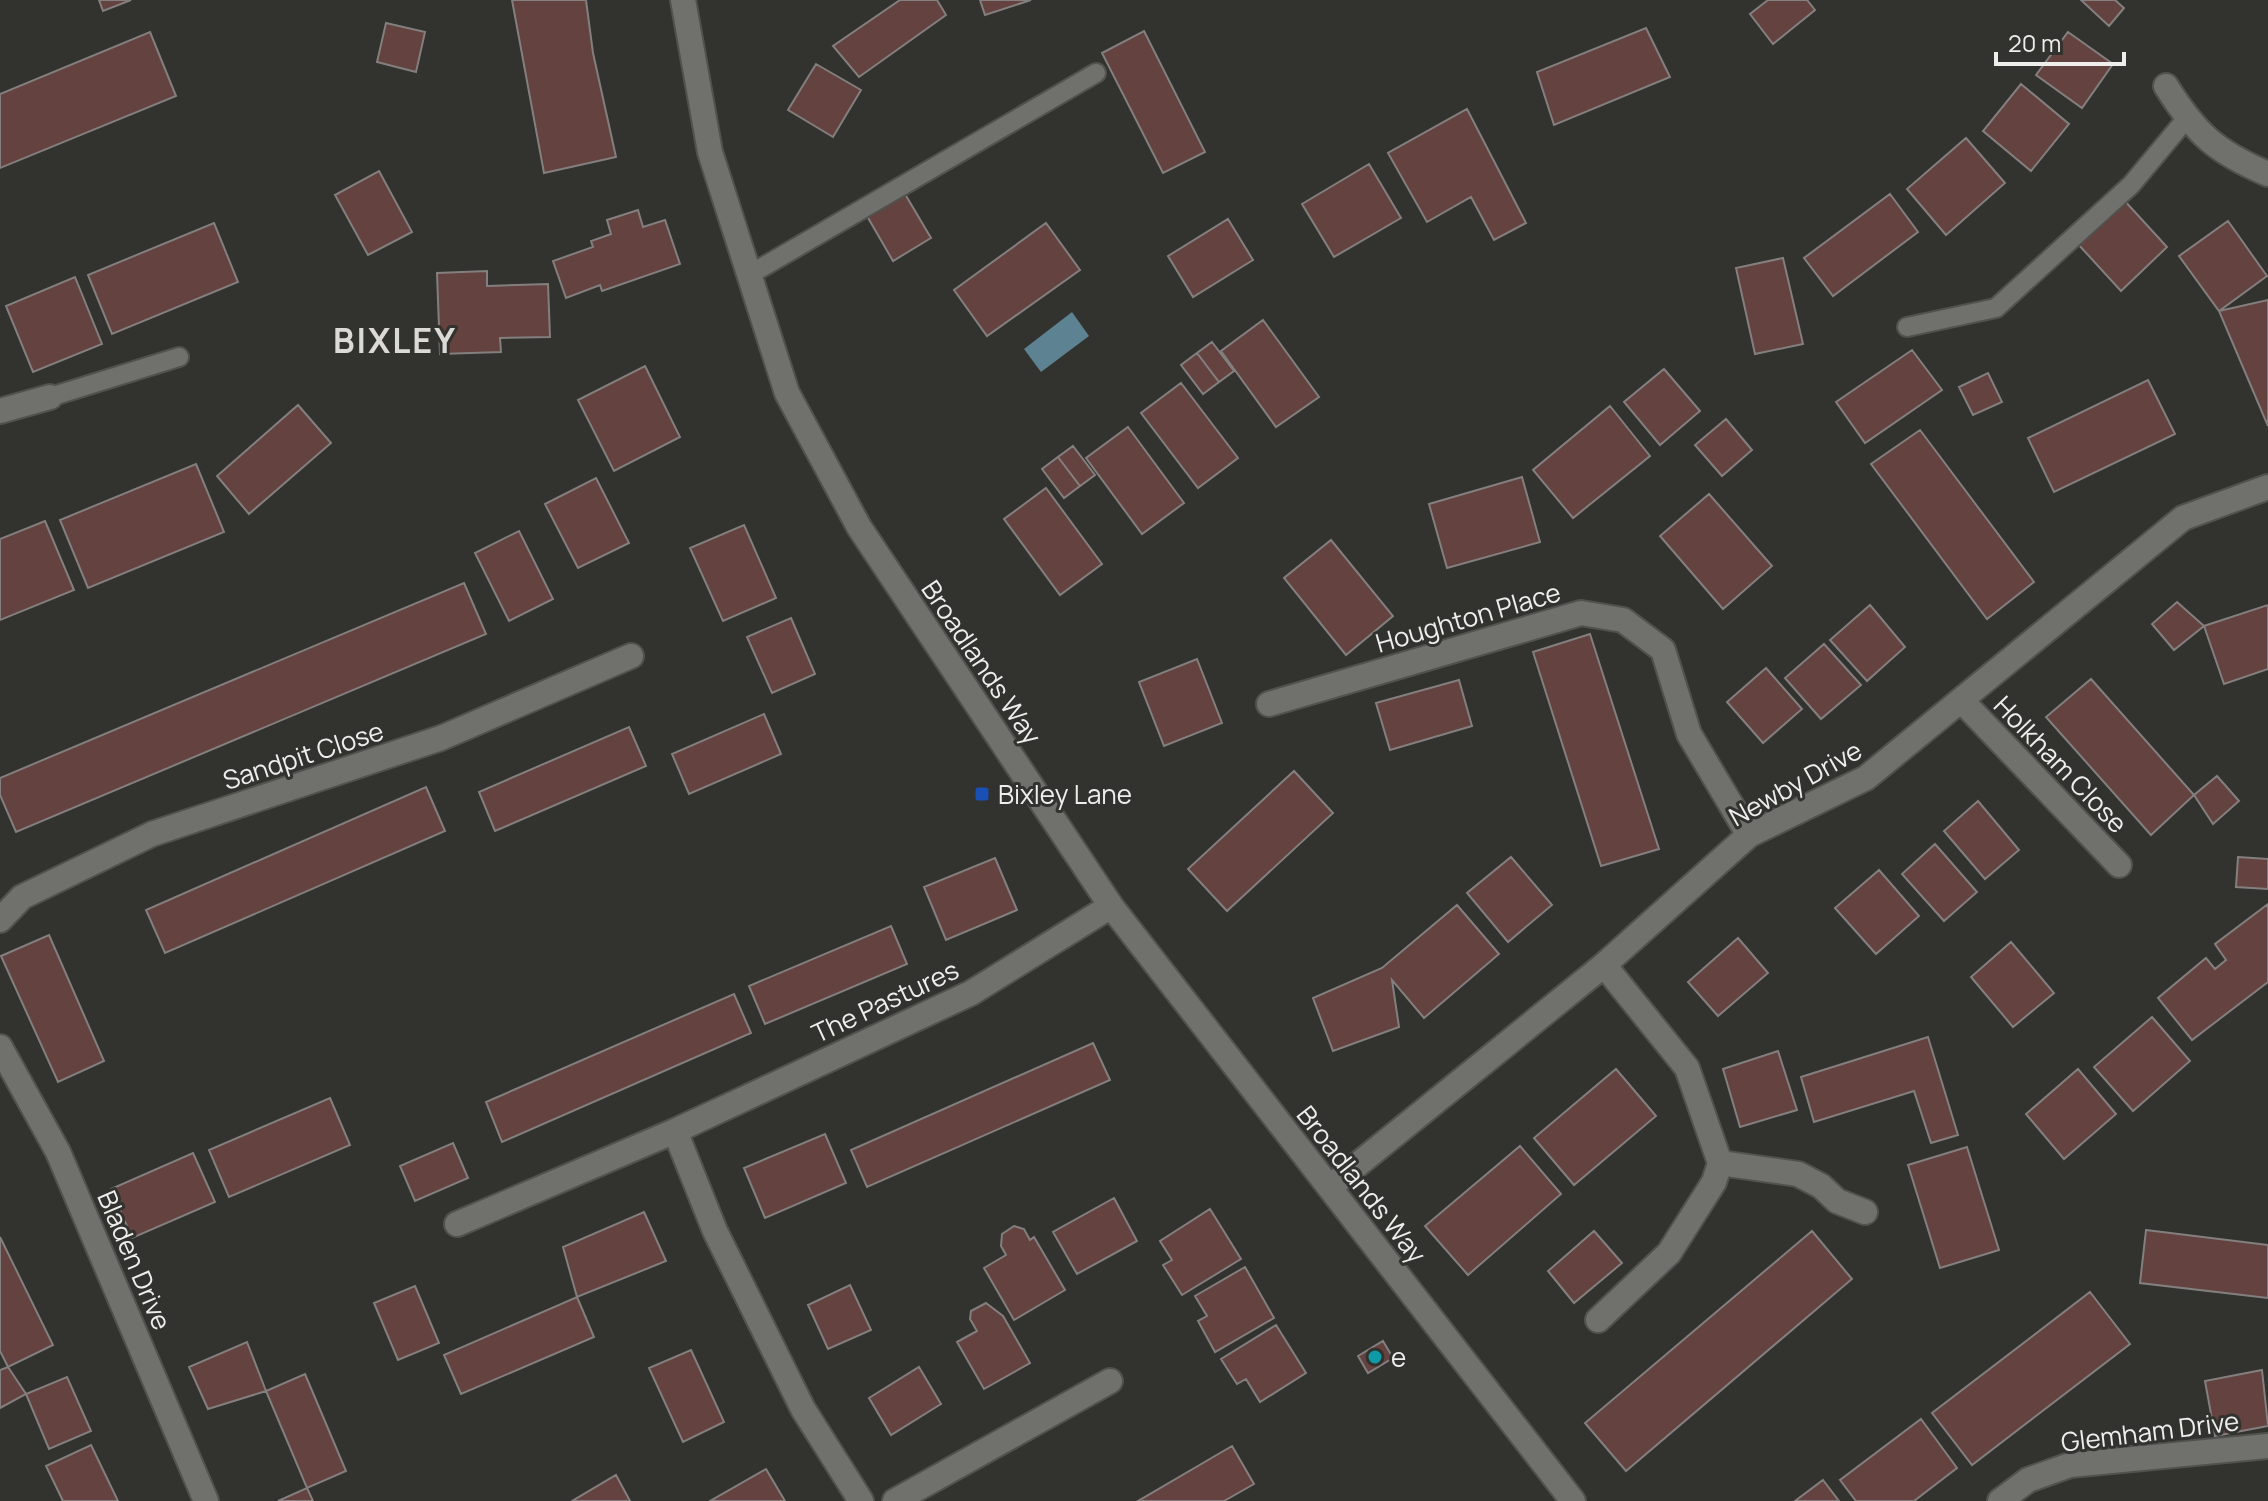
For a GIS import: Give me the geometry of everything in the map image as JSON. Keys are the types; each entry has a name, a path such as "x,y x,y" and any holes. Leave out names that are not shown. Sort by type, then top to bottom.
{"street":[{"name":"Broadlands Way","path":"683,0 710,152 787,393 859,527 1111,906 1573,1501"},
{"path":"2166,86 2186,119 2226,156 2268,174"},
{"path":"0,411 50,397"},
{"name":"Newby Drive","path":"1330,1187 1604,965 1749,835 1866,778 2183,518 2268,487"},
{"name":"Houghton Place","path":"1269,704 1581,613 1623,620 1663,650 1689,734 1749,835"},
{"name":"Sandpit Close","path":"0,920 22,897 152,834 441,738 631,656"},
{"name":"Holkham Close","path":"1962,701 2119,865"},
{"name":"The Pastures","path":"457,1224 675,1131 971,993 1111,906"},
{"path":"1598,1320 1669,1253 1714,1182 1720,1163 1687,1068 1604,965"},
{"name":"Bladen Drive","path":"0,1047 58,1152 206,1501"},
{"path":"675,1131 715,1231 803,1409 861,1501"},
{"path":"1720,1163 1798,1174 1821,1186 1837,1201 1865,1212"},
{"path":"895,1501 1110,1381"},
{"name":"Glemham Drive","path":"2000,1501 2028,1480 2070,1465 2268,1446"}],"lane":[{"path":"749,275 1096,73"},
{"path":"1907,327 1996,308 2131,185 2186,119"},
{"path":"50,397 179,357"}],"water":[{"path":"1072,312 1089,336 1041,372 1024,349"}],"building":[{"path":"99,0 131,0 103,11"},
{"path":"512,0 586,0 593,53 616,157 544,173"},
{"path":"900,0 937,0 946,15 859,77 833,46"},
{"path":"980,0 1031,0 985,15"},
{"path":"1768,0 1807,0 1815,10 1773,44 1750,14"},
{"path":"2081,0 2115,0 2124,8 2109,26"},
{"path":"386,23 425,32 416,72 377,62"},
{"path":"1646,28 1670,77 1554,125 1537,72"},
{"path":"1144,31 1205,152 1163,173 1102,53"},
{"path":"150,32 176,96 0,168 0,94"},
{"path":"2068,32 2113,64 2082,108 2036,75"},
{"path":"816,64 861,90 833,137 788,110"},
{"path":"2021,84 2069,124 2031,171 1983,131"},
{"path":"1467,109 1526,223 1494,240 1471,197 1427,222 1388,153"},
{"path":"1966,138 2005,183 1946,235 1907,189"},
{"path":"1369,164 1401,218 1334,257 1302,204"},
{"path":"379,171 412,232 368,255 335,195"},
{"path":"905,194 931,238 893,261 867,216"},
{"path":"1890,194 1918,232 1833,296 1804,258"},
{"path":"2123,199 2167,247 2121,291 2077,243"},
{"path":"638,210 643,227 665,220 680,264 602,291 600,285 566,298 553,261 593,247 591,241 611,234 607,220"},
{"path":"1228,219 1253,260 1193,297 1168,256"},
{"path":"2228,221 2267,276 2219,311 2179,256"},
{"path":"214,223 238,282 112,334 88,275"},
{"path":"1046,223 1080,270 987,336 954,290"},
{"path":"1783,258 1803,344 1755,354 1736,268"},
{"path":"487,271 487,286 548,284 550,337 500,338 501,352 440,354 437,273"},
{"path":"75,277 102,344 33,372 6,306"},
{"path":"2268,300 2268,426 2219,311"},
{"path":"1263,320 1319,397 1276,427 1221,351"},
{"path":"1212,342 1234,371 1219,382 1197,353"},
{"path":"1912,350 1942,390 1865,443 1836,402"},
{"path":"1197,353 1219,382 1203,394 1181,365"},
{"path":"645,366 680,437 614,471 578,400"},
{"path":"1664,369 1700,411 1660,445 1624,402"},
{"path":"1988,373 2002,402 1973,415 1959,387"},
{"path":"2148,380 2175,434 2054,492 2028,438"},
{"path":"1181,383 1238,458 1198,488 1141,413"},
{"path":"298,405 331,443 249,514 217,476"},
{"path":"1610,406 1650,456 1573,518 1533,470"},
{"path":"1726,419 1752,450 1722,476 1695,445"},
{"path":"1128,427 1184,503 1142,534 1086,458"},
{"path":"1920,430 2034,582 1987,619 1871,464"},
{"path":"1073,446 1095,475 1080,486 1058,457"},
{"path":"1058,457 1080,486 1064,498 1042,469"},
{"path":"196,464 224,532 88,588 60,520"},
{"path":"1522,477 1540,542 1447,568 1429,504"},
{"path":"596,478 629,543 578,568 545,504"},
{"path":"1046,488 1102,564 1060,595 1004,519"},
{"path":"1709,494 1772,566 1723,609 1660,536"},
{"path":"45,521 74,590 0,620 0,539"},
{"path":"744,525 776,598 723,621 690,548"},
{"path":"519,531 553,599 509,621 475,553"},
{"path":"1331,540 1393,616 1346,655 1284,578"},
{"path":"464,583 486,634 16,832 0,795 0,778"},
{"path":"2177,602 2204,626 2174,650 2152,624"},
{"path":"1870,605 1905,647 1867,681 1830,640"},
{"path":"2268,605 2268,669 2224,684 2204,626"},
{"path":"791,618 815,674 772,693 747,637"},
{"path":"1590,634 1659,849 1601,866 1533,652"},
{"path":"1824,644 1861,685 1821,719 1785,678"},
{"path":"1197,659 1222,723 1164,746 1139,682"},
{"path":"1766,668 1802,709 1763,743 1727,702"},
{"path":"2091,679 2194,795 2151,835 2046,717"},
{"path":"1459,680 1472,726 1390,750 1376,703"},
{"path":"764,714 781,754 689,794 672,754"},
{"path":"629,727 646,766 495,831 479,792"},
{"path":"1294,771 1333,813 1227,911 1188,869"},
{"path":"2217,776 2239,801 2213,824 2194,795"},
{"path":"426,787 445,831 165,953 146,910"},
{"path":"1978,801 2019,850 1985,879 1944,831"},
{"path":"1935,844 1977,892 1944,921 1902,874"},
{"path":"1511,857 1552,905 1508,942 1467,893"},
{"path":"2238,857 2268,859 2268,889 2236,887"},
{"path":"995,858 1017,910 946,940 924,887"},
{"path":"1879,870 1919,916 1876,954 1835,908"},
{"path":"2268,904 2268,982 2192,1040 2158,998 2206,958 2215,969 2226,960 2215,944"},
{"path":"1457,905 1499,954 1424,1018 1392,980 1399,1027 1333,1051 1313,998 1382,968"},
{"path":"891,926 907,964 765,1024 749,986"},
{"path":"49,935 104,1061 58,1082 1,956"},
{"path":"1738,938 1768,973 1718,1016 1688,982"},
{"path":"2011,942 2054,993 2013,1027 1971,977"},
{"path":"734,994 751,1033 502,1142 486,1102"},
{"path":"2152,1017 2190,1061 2133,1111 2094,1067"},
{"path":"1928,1037 1958,1135 1931,1143 1914,1091 1814,1122 1801,1077"},
{"path":"1093,1043 1110,1080 867,1187 851,1150"},
{"path":"1778,1051 1797,1110 1740,1127 1723,1069"},
{"path":"1616,1069 1656,1116 1574,1185 1534,1138"},
{"path":"2078,1069 2116,1114 2064,1159 2026,1114"},
{"path":"330,1098 350,1145 229,1197 209,1150"},
{"path":"825,1134 846,1183 765,1218 744,1168"},
{"path":"453,1143 468,1178 415,1201 400,1166"},
{"path":"1520,1146 1561,1194 1468,1275 1425,1226"},
{"path":"1967,1147 1999,1250 1940,1268 1908,1165"},
{"path":"193,1153 215,1202 132,1238 111,1189"},
{"path":"1114,1198 1137,1241 1077,1274 1053,1232"},
{"path":"1210,1209 1241,1259 1182,1295 1163,1265 1172,1260 1160,1241"},
{"path":"644,1212 666,1261 577,1297 563,1247"},
{"path":"1014,1226 1024,1229 1030,1240 1034,1237 1065,1290 1014,1320 984,1268 1006,1255 1001,1246 1002,1234"},
{"path":"2146,1230 2268,1245 2268,1298 2140,1283"},
{"path":"1594,1231 1622,1263 1574,1303 1548,1271"},
{"path":"1812,1231 1852,1279 1626,1471 1585,1423"},
{"path":"0,1237 53,1345 8,1367 0,1351"},
{"path":"1245,1267 1274,1318 1215,1352 1198,1321 1207,1316 1195,1296"},
{"path":"850,1285 871,1330 828,1349 808,1305"},
{"path":"415,1286 439,1343 398,1360 374,1303"},
{"path":"2090,1292 2130,1344 1972,1465 1932,1413"},
{"path":"577,1297 594,1337 461,1394 444,1355"},
{"path":"986,1303 1003,1316 1030,1363 984,1389 957,1342 977,1331 970,1319 971,1311"},
{"path":"1276,1325 1306,1373 1260,1402 1246,1379 1237,1384 1221,1359"},
{"name":"e","path":"1383,1341 1393,1358 1368,1373 1358,1356"},
{"path":"247,1342 266,1391 208,1409 189,1367"},
{"path":"691,1350 724,1422 683,1442 649,1368"},
{"path":"8,1367 26,1394 0,1408 0,1370"},
{"path":"919,1367 941,1404 891,1435 869,1398"},
{"path":"2262,1370 2268,1426 2215,1436 2205,1381"},
{"path":"305,1374 346,1471 307,1488 266,1391"},
{"path":"67,1377 91,1431 49,1449 26,1394"},
{"path":"1921,1419 1957,1468 1914,1501 1856,1501 1840,1480"},
{"path":"91,1445 118,1501 63,1501 46,1466"},
{"path":"1232,1446 1254,1484 1224,1501 1138,1501"},
{"path":"766,1469 785,1501 710,1501"},
{"path":"616,1475 630,1501 572,1501"},
{"path":"1823,1480 1839,1501 1795,1501"},
{"path":"307,1488 313,1501 278,1501"}],"place":[{"name":"Bixley Lane","path":"982,794"},
{"name":"e","path":"1375,1357"}],"district":[{"name":"BIXLEY","path":"395,340"}]}
